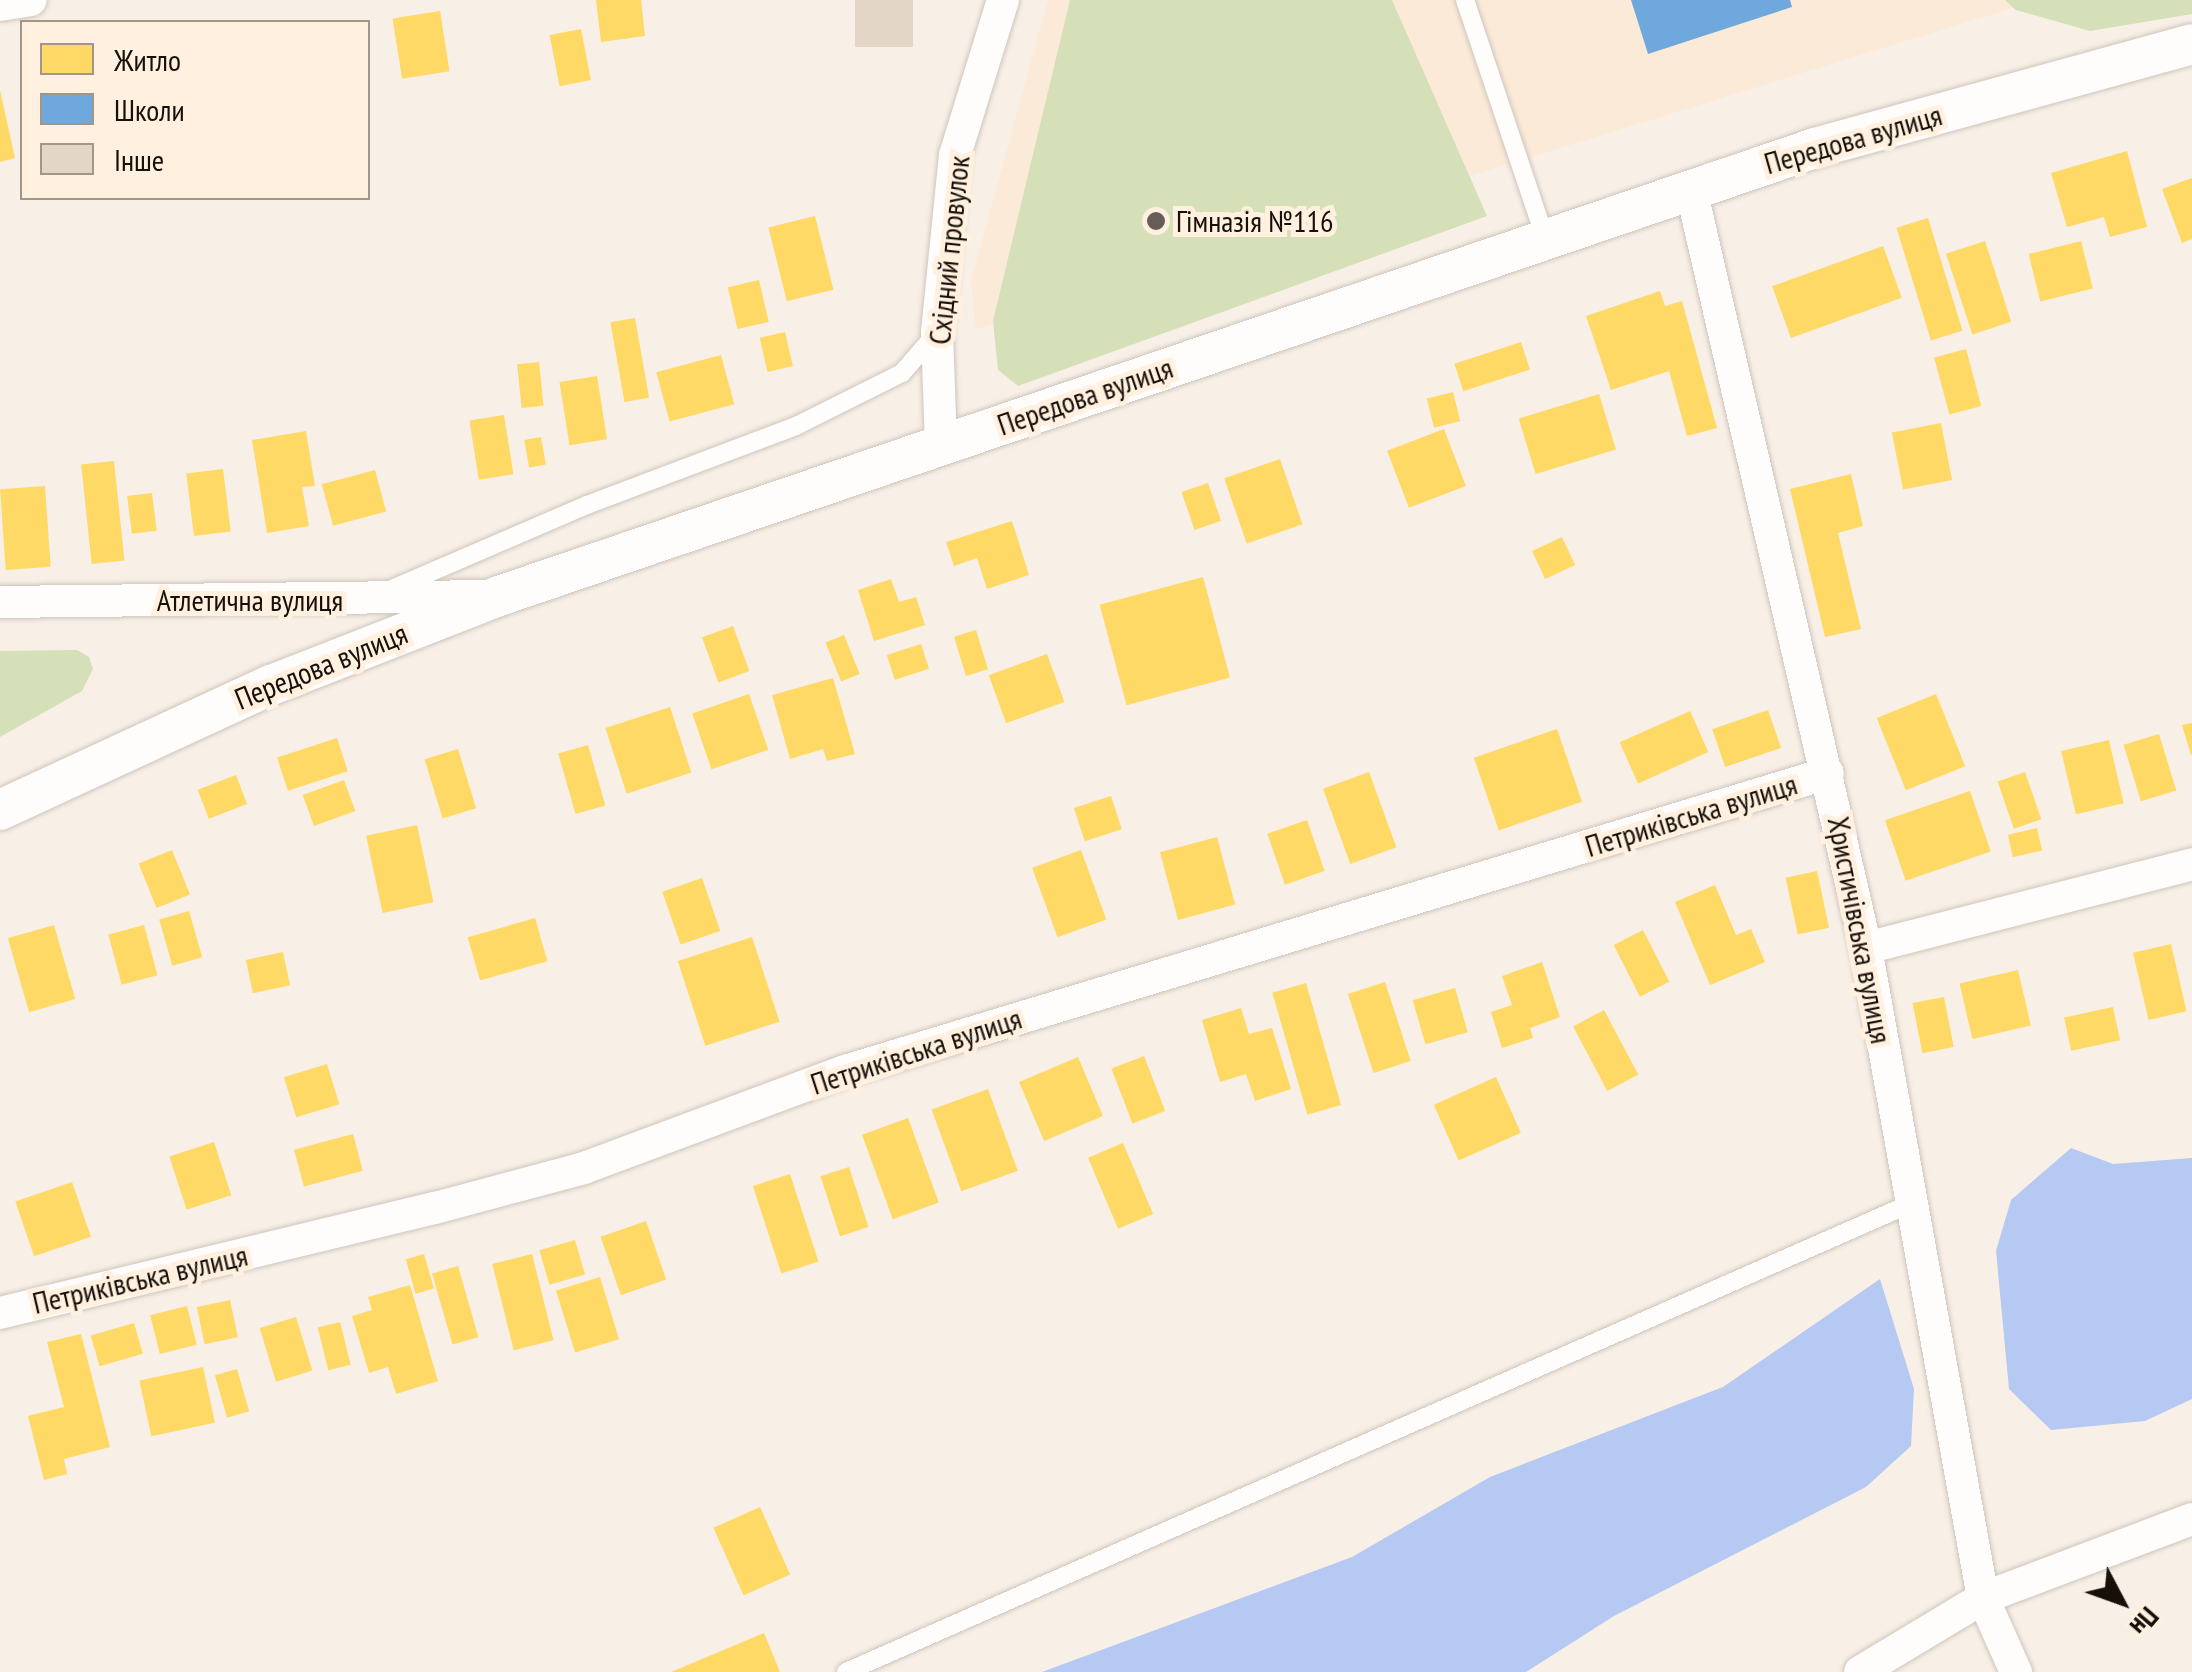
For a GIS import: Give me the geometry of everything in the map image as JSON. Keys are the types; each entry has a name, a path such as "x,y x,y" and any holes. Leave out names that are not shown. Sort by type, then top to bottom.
{"street":[{"path":"0,5 32,0"},
{"name":"Східний провулок","path":"941,446 937,332 955,155 1003,0"},
{"name":"Передова вулиця","path":"0,810 44,786 271,685 499,596 1815,148 2192,44"},
{"name":"Христичівська вулиця","path":"1691,189 1866,948 1984,1598 2016,1672"},
{"name":"Атлетична вулиця","path":"0,602 499,596"},
{"name":"Петриківська вулиця","path":"0,1313 584,1168 845,1071 1828,773"},
{"path":"1866,948 2192,864"},
{"path":"1860,1672 1984,1598 2192,1519"}],"lane":[{"path":"1466,0 1545,238"},
{"path":"369,600 587,505 796,426 902,373 937,332"},
{"path":"846,1672 1912,1203"}],"shaded area":[{"name":"Гімназія №116","path":"1048,0 2038,0 976,329 971,281"}],"green space":[{"name":"Гімназія №116","path":"1070,0 1392,0 1487,216 1018,386 998,370 993,321"},
{"path":"2005,0 2192,0 2192,14 2090,31 2016,10"},
{"path":"77,650 89,657 93,669 82,691 0,737 0,651"}],"water":[{"path":"2071,1148 2113,1164 2192,1158 2192,1399 2145,1421 2051,1430 2009,1389 1996,1251 2011,1200"},
{"path":"1880,1279 1914,1389 1911,1446 1866,1487 1614,1616 1526,1672 1042,1672 1352,1557 1490,1477 1723,1387"}],"building: Житло":[{"path":"596,0 641,0 645,36 601,42"},
{"path":"440,11 450,71 402,79 393,19"},
{"path":"581,29 591,80 560,86 550,35"},
{"path":"0,90 15,158 0,162"},
{"path":"2127,151 2147,227 2110,237 2104,217 2067,227 2051,173"},
{"path":"2192,178 2192,239 2182,243 2162,189"},
{"path":"815,216 833,290 787,301 768,228"},
{"path":"1928,218 1962,331 1931,340 1896,228"},
{"path":"1985,241 2011,322 1972,335 1946,254"},
{"path":"2081,241 2093,289 2040,302 2029,254"},
{"path":"1883,246 1902,298 1791,338 1772,286"},
{"path":"759,280 769,322 737,329 728,287"},
{"path":"1660,291 1665,306 1682,301 1717,428 1687,436 1669,371 1611,390 1586,316"},
{"path":"635,318 649,398 624,402 610,322"},
{"path":"785,332 793,366 768,372 760,338"},
{"path":"1521,342 1530,370 1463,391 1454,364"},
{"path":"1966,349 1981,406 1949,415 1934,358"},
{"path":"721,355 734,404 669,422 656,372"},
{"path":"539,362 544,406 522,408 517,364"},
{"path":"597,376 607,439 569,445 559,382"},
{"path":"1453,392 1460,421 1434,428 1427,399"},
{"path":"1599,394 1616,449 1536,474 1519,419"},
{"path":"504,415 513,474 479,480 469,420"},
{"path":"1941,423 1952,480 1903,489 1892,433"},
{"path":"1444,429 1466,486 1409,508 1387,451"},
{"path":"306,431 315,486 302,487 309,526 267,533 252,440"},
{"path":"541,437 546,465 529,468 524,440"},
{"path":"1280,459 1302,524 1247,543 1224,478"},
{"path":"114,461 124,560 92,564 81,464"},
{"path":"223,469 231,532 194,536 186,474"},
{"path":"375,470 386,512 333,526 322,484"},
{"path":"1851,474 1863,526 1838,533 1861,629 1825,637 1790,489"},
{"path":"1208,483 1221,521 1195,530 1182,492"},
{"path":"45,486 51,567 6,570 0,489"},
{"path":"152,493 157,531 132,534 127,496"},
{"path":"1012,521 1029,575 987,589 977,558 954,566 946,542"},
{"path":"1562,537 1575,565 1545,579 1532,551"},
{"path":"1203,577 1230,677 1127,705 1100,605"},
{"path":"891,579 899,602 916,597 925,625 874,641 858,590"},
{"path":"733,626 749,671 718,682 702,637"},
{"path":"976,630 988,669 966,676 954,637"},
{"path":"844,635 860,674 841,681 825,642"},
{"path":"921,644 929,669 895,680 887,655"},
{"path":"1047,654 1064,702 1006,723 989,675"},
{"path":"833,678 855,754 827,761 823,749 790,759 772,695"},
{"path":"749,694 768,750 711,769 692,714"},
{"path":"1936,694 1965,766 1906,790 1877,718"},
{"path":"670,707 691,773 627,794 605,728"},
{"path":"1768,710 1781,748 1725,767 1712,729"},
{"path":"1690,711 1708,752 1638,783 1620,742"},
{"path":"2192,723 2192,755 2191,755 2182,725"},
{"path":"1557,729 1582,802 1499,830 1474,758"},
{"path":"2159,734 2176,790 2141,801 2124,745"},
{"path":"337,738 348,771 288,791 277,757"},
{"path":"2109,740 2124,803 2076,814 2061,751"},
{"path":"588,745 605,806 576,814 558,754"},
{"path":"458,749 476,808 443,819 425,759"},
{"path":"1369,772 1396,847 1350,864 1323,789"},
{"path":"2025,772 2041,819 2014,829 1998,781"},
{"path":"236,775 247,804 209,819 198,790"},
{"path":"344,780 355,811 314,826 303,795"},
{"path":"1970,791 1991,852 1906,881 1885,820"},
{"path":"1111,796 1122,829 1085,841 1074,808"},
{"path":"1307,820 1325,871 1285,885 1267,834"},
{"path":"417,825 433,902 383,913 366,836"},
{"path":"2037,828 2042,850 2013,857 2008,835"},
{"path":"1217,837 1235,905 1178,920 1160,852"},
{"path":"172,850 190,895 157,908 139,863"},
{"path":"1081,850 1106,920 1057,937 1032,868"},
{"path":"1817,871 1829,928 1798,934 1786,878"},
{"path":"702,878 720,931 681,945 662,892"},
{"path":"1715,885 1736,935 1751,929 1765,962 1710,985 1675,902"},
{"path":"189,911 202,957 172,966 159,920"},
{"path":"535,918 547,961 480,981 468,937"},
{"path":"54,925 75,999 29,1012 8,938"},
{"path":"144,925 157,975 122,985 108,935"},
{"path":"1643,930 1669,982 1640,997 1614,945"},
{"path":"752,937 780,1022 705,1046 678,961"},
{"path":"2171,944 2187,1011 2149,1020 2133,953"},
{"path":"283,952 290,985 253,993 246,960"},
{"path":"1542,962 1560,1017 1530,1028 1533,1038 1502,1048 1491,1012 1512,1005 1502,976"},
{"path":"2018,970 2031,1026 1972,1039 1960,983"},
{"path":"1385,982 1411,1061 1374,1073 1348,994"},
{"path":"1306,983 1341,1105 1307,1115 1272,993"},
{"path":"1455,988 1468,1032 1425,1044 1413,1000"},
{"path":"1944,997 1954,1047 1922,1053 1913,1003"},
{"path":"2113,1007 2120,1040 2071,1051 2064,1017"},
{"path":"1241,1008 1249,1034 1272,1028 1291,1089 1255,1101 1246,1074 1220,1082 1202,1020"},
{"path":"1604,1010 1638,1074 1607,1091 1573,1026"},
{"path":"1144,1056 1165,1111 1132,1124 1111,1069"},
{"path":"1078,1057 1103,1116 1044,1141 1019,1082"},
{"path":"327,1064 339,1104 296,1117 284,1077"},
{"path":"1496,1077 1521,1133 1459,1160 1434,1105"},
{"path":"988,1089 1018,1171 961,1191 932,1110"},
{"path":"908,1118 939,1203 893,1219 862,1135"},
{"path":"353,1134 363,1171 304,1186 294,1150"},
{"path":"214,1142 231,1195 187,1210 169,1157"},
{"path":"1123,1143 1153,1214 1118,1229 1088,1158"},
{"path":"849,1167 868,1227 840,1236 820,1176"},
{"path":"790,1174 818,1261 781,1274 753,1186"},
{"path":"72,1182 91,1237 34,1256 15,1202"},
{"path":"646,1221 666,1280 621,1295 601,1237"},
{"path":"575,1240 585,1275 549,1285 539,1250"},
{"path":"424,1254 434,1289 416,1294 406,1259"},
{"path":"532,1254 554,1340 514,1350 492,1264"},
{"path":"458,1266 478,1337 452,1345 432,1273"},
{"path":"600,1277 619,1339 575,1353 556,1290"},
{"path":"410,1285 438,1381 396,1394 388,1367 369,1373 352,1316 372,1310 368,1297"},
{"path":"230,1300 238,1337 205,1344 197,1307"},
{"path":"187,1306 197,1345 160,1354 150,1315"},
{"path":"296,1317 312,1371 276,1382 260,1328"},
{"path":"340,1322 351,1365 328,1370 318,1328"},
{"path":"134,1323 143,1354 100,1366 91,1335"},
{"path":"81,1334 110,1447 64,1459 67,1474 44,1480 28,1416 64,1407 47,1342"},
{"path":"203,1367 215,1423 151,1436 139,1381"},
{"path":"237,1369 249,1411 227,1418 215,1375"},
{"path":"760,1507 790,1575 744,1595 713,1528"},
{"path":"764,1633 780,1672 671,1672"}],"building: Школи":[{"path":"1631,0 1790,0 1792,7 1648,54"}],"building: Інше":[{"path":"855,0 913,0 913,47 855,47"}],"place":[{"name":"Гімназія №116","path":"1156,221"}]}
